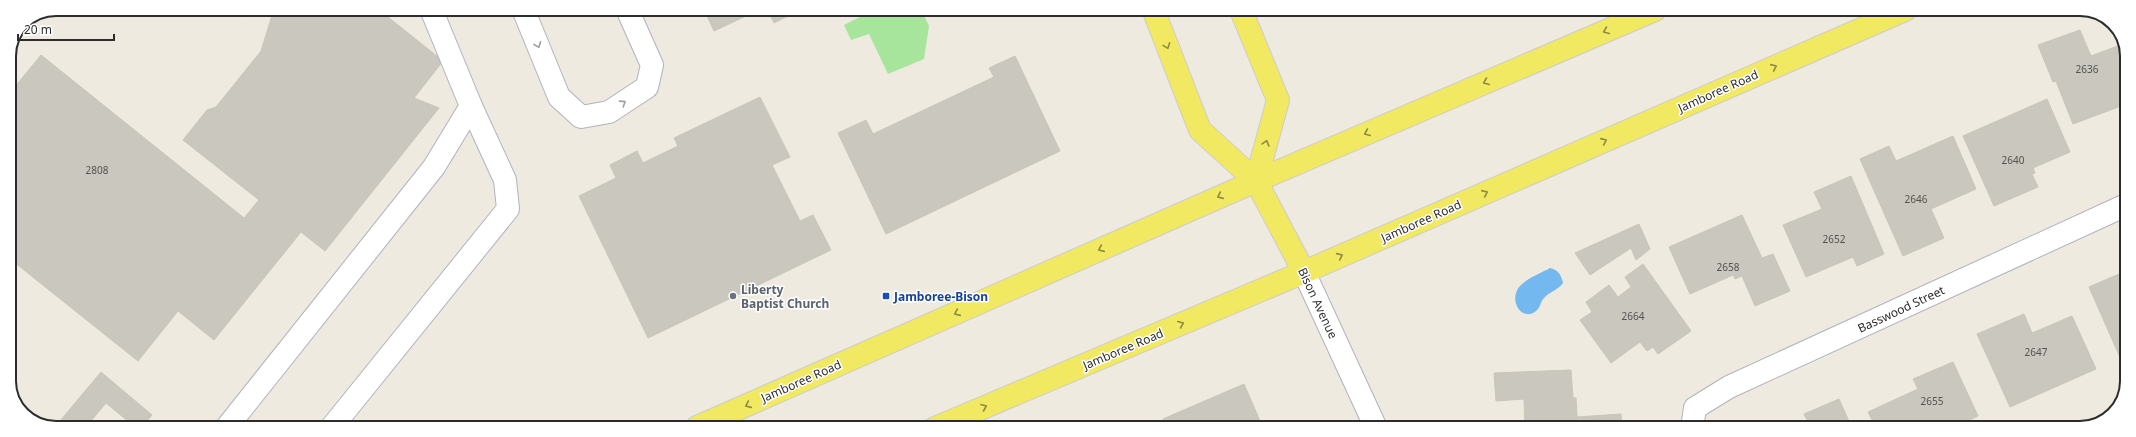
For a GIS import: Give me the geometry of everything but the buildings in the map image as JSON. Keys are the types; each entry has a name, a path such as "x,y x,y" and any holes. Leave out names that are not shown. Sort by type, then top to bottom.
{"main road":[{"name":"Bison Avenue","path":"1155,16 1200,130 1256,181 1304,272"},
{"path":"1243,16 1278,100 1256,181"},
{"name":"Jamboree Road","path":"710,421 1256,181 1641,16"},
{"name":"Jamboree Road","path":"952,421 1304,272 1891,16"}],"street":[{"path":"337,421 508,209 505,180 471,106 434,16"},
{"path":"526,16 559,96 582,117 609,112 647,87 652,65 630,16"},
{"path":"232,421 434,167 471,106"},
{"name":"Basswood Street","path":"1693,421 1695,408 1729,387 2120,208"},
{"name":"Bison Avenue","path":"1304,272 1373,421"}],"green space":[{"path":"862,16 924,16 929,26 924,59 888,74 869,34 851,40 844,25"}],"water":[{"path":"1550,268 1559,273 1563,283 1544,298 1536,311 1530,314 1525,314 1518,307 1516,302 1515,296 1517,290 1527,280"}],"place":[{"name":"Liberty Baptist Church","path":"733,296"},
{"name":"Jamboree-Bison","path":"886,296"}]}
